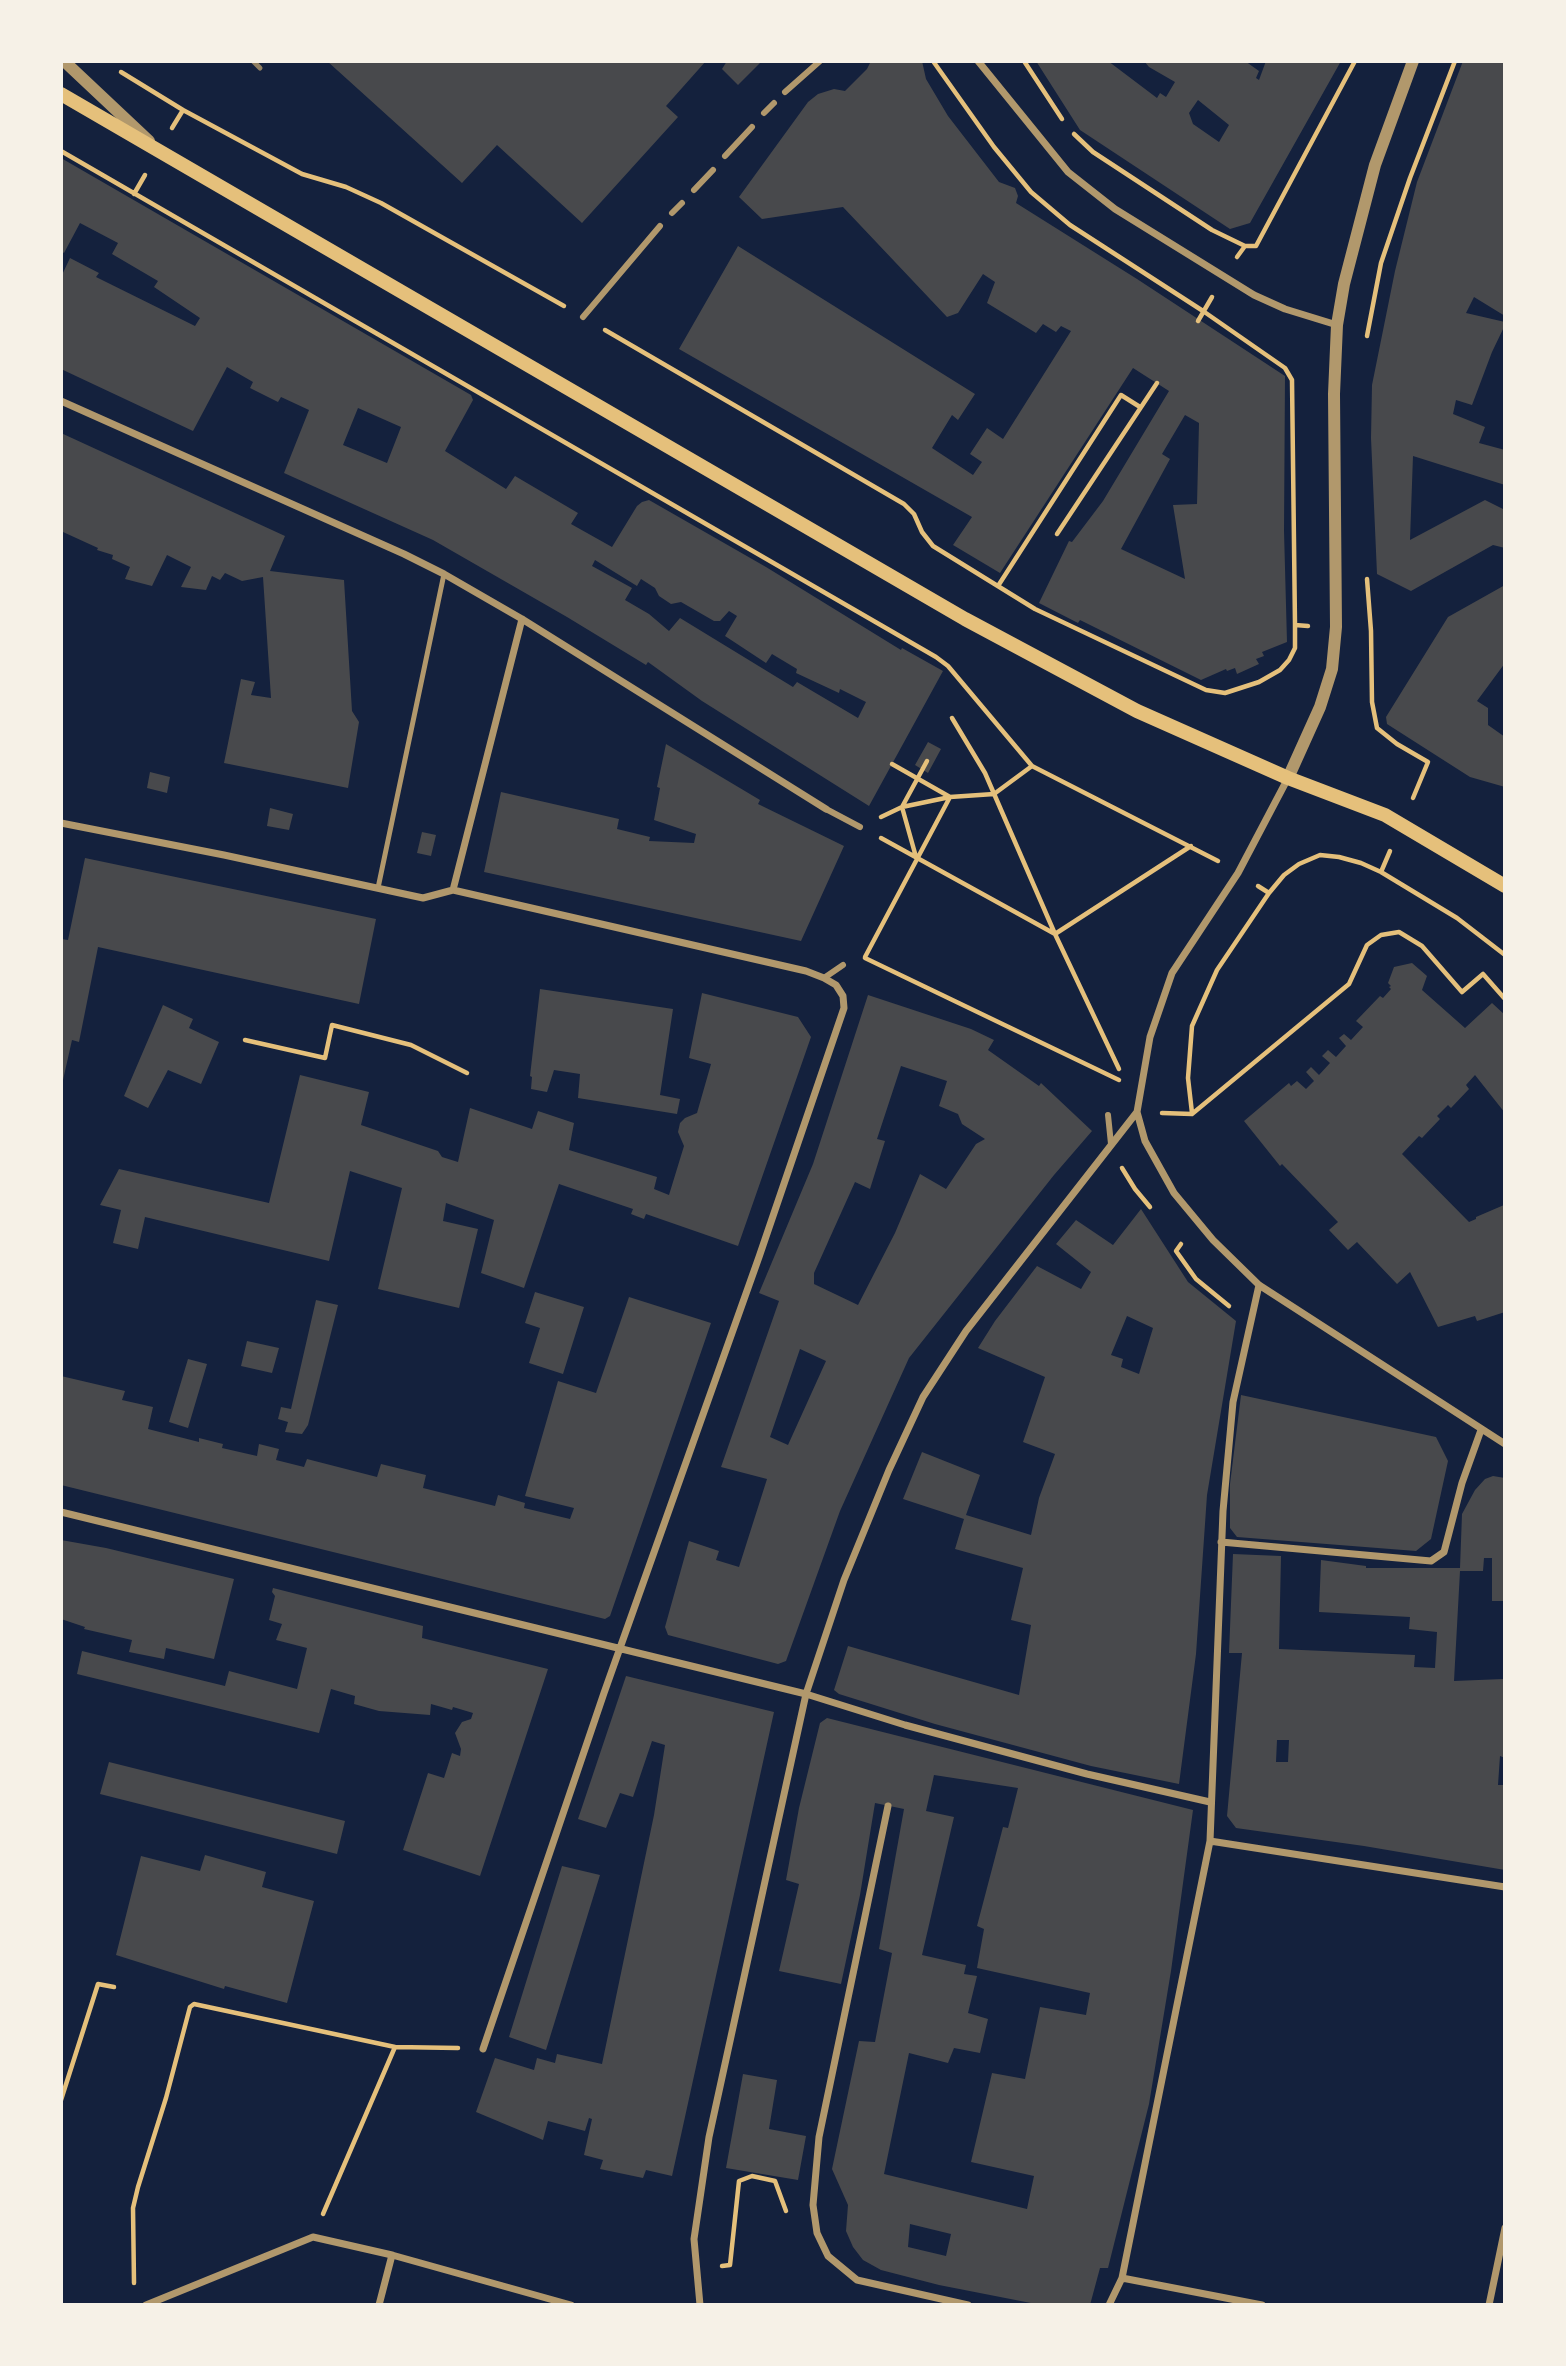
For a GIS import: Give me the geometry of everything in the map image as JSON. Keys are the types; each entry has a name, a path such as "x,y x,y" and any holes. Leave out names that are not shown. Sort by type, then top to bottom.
{"main road":[{"path":"61,94 965,619 1137,711 1288,778 1385,815 1505,886"}],"street":[{"path":"64,61 159,150"},
{"path":"785,92 820,61"},
{"path":"978,61 1068,172 1115,209 1254,295 1286,309 1337,325"},
{"path":"1413,61 1375,165 1357,228 1337,325 1334,394 1336,627 1332,669 1320,707 1288,778 1237,873 1172,973 1150,1037 1137,1112 1145,1141 1174,1193 1213,1240 1259,1285 1505,1444"},
{"path":"764,113 775,103"},
{"path":"725,156 752,127"},
{"path":"694,190 713,170"},
{"path":"672,213 682,203"},
{"path":"583,317 660,226"},
{"path":"61,401 404,554 443,574 522,619 826,809 860,827"},
{"path":"453,890 522,619"},
{"path":"61,823 423,898 453,890 806,971 836,985 843,996 844,1008 759,1257 619,1649 483,2049"},
{"path":"824,978 843,965"},
{"path":"700,2305 694,2239 709,2137 806,1694 844,1580 889,1470 923,1397 966,1331 1137,1112"},
{"path":"1108,1115 1111,1144"},
{"path":"1109,2305 1122,2278 1210,1841 1221,1542 1233,1402 1259,1285"},
{"path":"1221,1542 1431,1561 1444,1552 1462,1483 1481,1430"},
{"path":"61,1512 806,1694 905,1725 1087,1774 1210,1802"},
{"path":"888,1806 819,2137 813,2205 817,2233 828,2256 857,2280 968,2305"},
{"path":"1210,1841 1505,1887"},
{"path":"1489,2305 1505,2228"},
{"path":"146,2305 313,2237 392,2255 571,2305"},
{"path":"379,2305 392,2255"},
{"path":"1122,2278 1262,2305"}],"lane":[{"path":"378,888 443,574"}],"path":[{"path":"114,67 183,110 302,174 346,187 381,203 904,504 914,514 922,532 933,546 1035,609 1206,690 1225,693 1259,682 1280,670 1295,648 1292,380 1275,361 1070,225 1031,192 994,147 933,61"},
{"path":"1024,61 1068,129 1093,152 1212,230 1245,246 1256,246 1355,61"},
{"path":"1366,345 1381,263 1455,61"},
{"path":"134,194 183,110"},
{"path":"61,151 936,657 948,666 1032,766 1191,846 1269,893"},
{"path":"1198,321 1245,246"},
{"path":"1056,534 1157,383"},
{"path":"998,586 1121,395 1140,407"},
{"path":"1367,578 1372,702 1377,728 1397,744 1428,762 1381,872"},
{"path":"1295,625 1318,626"},
{"path":"853,956 865,958 1126,1084 1055,934 985,774 952,718"},
{"path":"916,858 902,807 927,761"},
{"path":"892,764 950,797"},
{"path":"860,827 902,807 950,797 994,794 1032,766"},
{"path":"865,958 950,797"},
{"path":"860,827 1055,934"},
{"path":"1055,934 1191,846"},
{"path":"1505,955 1457,918 1381,872 1361,863 1320,855 1299,864 1284,875 1269,893 1217,970 1192,1026 1188,1078 1192,1114 1349,984 1367,945 1381,935 1399,932 1422,946 1462,992 1483,974 1505,999"},
{"path":"245,1040 325,1058 332,1024 411,1045 467,1073"},
{"path":"1181,1244 1175,1251 1196,1279 1232,1309"},
{"path":"61,2100 98,1984 114,1987"},
{"path":"135,2290 133,2208 190,2007 194,2004 395,2047 483,2049"},
{"path":"313,2237 395,2047"},
{"path":"730,2265 739,2180 752,2176 775,2181 788,2219"}],"building":[{"path":"327,61 706,61 666,106 678,117 582,223 497,145 462,183"},
{"path":"727,61 762,61 738,85 722,69"},
{"path":"871,61 922,61 926,79 948,116 999,182 1015,188 1018,196 1016,203 1285,376 1284,531 1287,642 1262,652 1264,656 1256,659 1259,664 1237,674 1235,668 1226,669 1201,680 1080,620 1078,623 1039,603 1069,541 1072,542 1103,501 1169,391 1133,368 1000,573 953,545 972,517 679,349 738,246 975,394 958,420 952,415 932,448 973,475 982,462 970,454 987,428 1003,439 1071,331 1061,326 1056,332 1043,324 1036,333 987,303 995,282 983,274 958,313 947,317 843,207 762,219 739,197 808,102 818,94 834,89 845,91 867,69","holes":["1185,415 1199,423 1197,504 1173,505 1185,579 1121,549 1170,459 1162,454"]},
{"path":"1036,61 1108,61 1157,98 1160,93 1166,97 1175,82 1149,67 1144,61 1245,61 1259,71 1256,78 1259,80 1266,61 1341,61 1250,223 1230,229 1080,130","holes":["1198,100 1229,125 1219,142 1193,124 1189,113"]},
{"path":"1463,61 1505,61 1505,316 1474,297 1466,313 1505,322 1505,325 1472,405 1456,400 1453,414 1485,427 1479,443 1505,450 1505,485 1413,456 1410,540 1485,500 1505,510 1505,548 1493,545 1411,591 1377,574 1371,438 1372,385 1395,271 1417,182"},
{"path":"61,158 471,395 473,400 445,451 506,489 515,476 578,513 571,524 612,547 637,506 649,500 766,567 901,650 902,648 943,671 869,806 702,701 648,662 646,665 433,540 284,473 309,410 281,397 278,402 250,388 253,382 227,367 193,431 61,369 61,277 70,258 99,273 96,277 195,326 200,318 154,287 158,281 112,254 118,243 80,223 64,253 61,251","holes":["358,408 401,427 387,463 343,445","595,560 637,586 641,579 671,604 681,602 714,621 720,621 729,611 737,616 725,636 766,663 772,654 797,669 796,673 866,702 858,718 797,682 793,687 680,618 669,631 649,614 625,600 632,588 592,566"]},
{"path":"61,433 285,536 270,571 344,580 352,711 359,722 348,788 224,763 241,679 255,682 251,695 271,698 263,577 242,581 225,573 220,580 212,576 206,590 181,587 191,567 167,555 152,586 125,579 130,567 112,559 113,555 97,550 98,548 63,532 61,535"},
{"path":"1505,585 1505,663 1477,701 1488,708 1488,725 1505,737 1505,787 1470,777 1387,724 1386,717 1448,617"},
{"path":"928,742 941,749 928,773 915,765"},
{"path":"666,744 760,800 758,804 844,846 801,941 484,872 501,792 619,819 617,829 650,837 649,841 694,843 696,834 654,820 660,788 657,787"},
{"path":"150,772 170,777 167,793 147,788"},
{"path":"270,808 293,814 289,830 267,826"},
{"path":"422,832 436,835 431,856 417,853"},
{"path":"85,858 376,919 359,1004 98,947 79,1042 72,1040 61,1089 61,939 68,940"},
{"path":"1412,963 1427,976 1422,990 1465,1028 1492,1003 1505,1015 1505,1113 1475,1075 1466,1085 1469,1089 1451,1108 1448,1105 1437,1116 1440,1119 1402,1154 1469,1222 1505,1206 1505,1312 1477,1321 1475,1316 1438,1327 1410,1272 1397,1284 1357,1242 1348,1250 1329,1230 1338,1222 1282,1164 1280,1166 1244,1121 1289,1083 1291,1086 1297,1081 1306,1089 1314,1081 1306,1072 1311,1067 1319,1075 1330,1063 1322,1056 1328,1050 1336,1057 1346,1046 1339,1038 1344,1034 1351,1040 1363,1027 1356,1021 1380,996 1383,998 1391,989 1388,983 1394,967"},
{"path":"540,989 673,1009 660,1095 680,1099 677,1114 578,1098 580,1074 554,1070 547,1092 531,1089 530,1076"},
{"path":"702,993 798,1017 811,1037 738,1246 646,1214 644,1219 631,1214 633,1209 559,1184 524,1288 481,1273 494,1220 446,1203 443,1221 478,1229 459,1308 378,1289 402,1188 350,1171 329,1261 145,1217 138,1249 113,1243 121,1210 100,1205 119,1169 269,1203 300,1075 369,1092 361,1125 438,1151 442,1157 458,1162 470,1108 532,1129 538,1111 574,1123 569,1150 657,1177 654,1189 669,1195 684,1146 678,1132 680,1123 697,1113 711,1064 689,1058"},
{"path":"868,995 971,1029 994,1040 988,1050 1039,1086 1041,1083 1092,1131 909,1358 840,1511 786,1661 778,1664 668,1635 665,1627 689,1541 719,1551 716,1560 739,1567 767,1479 721,1467 779,1301 759,1293 813,1164","holes":["901,1066 947,1081 939,1106 958,1114 962,1124 985,1139 976,1144 946,1189 920,1174 895,1233 858,1305 814,1284 814,1273 855,1182 870,1189 885,1141 877,1139","800,1349 826,1361 788,1445 770,1437"]},
{"path":"163,1005 193,1019 189,1028 219,1042 201,1084 168,1070 148,1108 124,1096"},
{"path":"1141,1209 1188,1282 1236,1321 1207,1495 1196,1654 1179,1784 1091,1766 935,1724 839,1694 834,1690 848,1646 1019,1695 1031,1625 1011,1620 1023,1568 955,1549 964,1519 903,1499 922,1452 980,1475 966,1515 1031,1535 1039,1498 1055,1454 1023,1442 1045,1377 978,1348 1037,1266 1081,1289 1091,1272 1056,1244 1076,1220 1113,1245","holes":["1127,1316 1153,1328 1139,1374 1121,1367 1123,1359 1111,1355"]},
{"path":"535,1292 584,1307 563,1374 529,1363 540,1328 525,1323"},
{"path":"629,1297 711,1323 610,1616 605,1619 61,1485 61,1376 125,1391 122,1400 153,1407 148,1429 199,1442 199,1438 223,1444 222,1448 257,1456 259,1444 279,1449 276,1460 304,1467 307,1459 377,1477 381,1464 426,1475 423,1488 495,1506 498,1495 525,1503 524,1508 570,1519 574,1508 525,1496 558,1381 596,1393"},
{"path":"316,1300 338,1305 308,1425 302,1434 285,1432 288,1422 278,1419 281,1407 291,1409"},
{"path":"247,1341 279,1348 272,1373 241,1366"},
{"path":"188,1359 207,1364 188,1428 169,1422"},
{"path":"1241,1395 1436,1437 1448,1461 1431,1539 1416,1551 1237,1537 1230,1528 1230,1484"},
{"path":"1493,1476 1505,1478 1505,1601 1492,1601 1492,1558 1484,1558 1483,1571 1460,1571 1454,1681 1503,1679 1505,1758 1500,1756 1498,1785 1505,1785 1505,1870 1236,1828 1227,1816 1242,1653 1229,1653 1233,1554 1281,1556 1279,1649 1415,1655 1414,1667 1435,1668 1437,1632 1409,1629 1410,1617 1319,1612 1321,1560 1366,1568 1460,1568 1462,1514 1475,1490 1485,1479","holes":["1277,1740 1289,1740 1288,1762 1276,1762"]},
{"path":"61,1540 234,1579 214,1659 166,1648 164,1659 129,1652 132,1640 84,1629 85,1627 61,1619"},
{"path":"273,1588 423,1626 422,1638 548,1669 480,1876 403,1850 428,1773 444,1778 452,1753 460,1756 461,1749 455,1733 462,1722 471,1719 473,1713 431,1704 430,1715 379,1711 354,1704 355,1696 331,1689 319,1733 77,1674 82,1651 225,1686 229,1671 297,1689 307,1648 276,1640 282,1624 269,1620 275,1596"},
{"path":"626,1676 774,1712 672,2176 646,2170 643,2178 600,2169 603,2160 584,2155 592,2119 589,2118 585,2131 548,2121 543,2140 476,2112 495,2058 534,2070 537,2058 555,2063 557,2054 602,2064 654,1815 665,1745 652,1741 633,1797 620,1793 606,1828 578,1819"},
{"path":"827,1718 1193,1810 1149,2104 1108,2268 1100,2268 1090,2305 1041,2305 939,2285 881,2270 863,2260 853,2247 846,2231 848,2205 832,2169 859,2041 875,2042 892,1953 879,1949 904,1809 875,1803 860,1895 841,1984 779,1971 799,1884 786,1880 799,1808 820,1723","holes":["934,1775 1018,1788 1008,1828 1003,1827 977,1926 984,1929 977,1968 1090,1993 1086,2015 1040,2007 1025,2079 992,2073 971,2162 1034,2176 1027,2209 884,2174 909,2053 948,2063 954,2048 980,2053 988,2019 968,2013 977,1976 964,1974 966,1965 922,1955 954,1817 926,1811","910,2224 951,2234 946,2256 908,2247"]},
{"path":"109,1762 345,1821 337,1854 100,1794"},
{"path":"205,1855 266,1872 262,1887 314,1901 287,2003 225,1986 224,1989 116,1955 141,1856 200,1871"},
{"path":"562,1866 600,1875 546,2050 509,2037"},
{"path":"743,2074 777,2080 769,2129 806,2136 798,2180 726,2168"}],"railway":[{"path":"253,61 260,68"}]}
